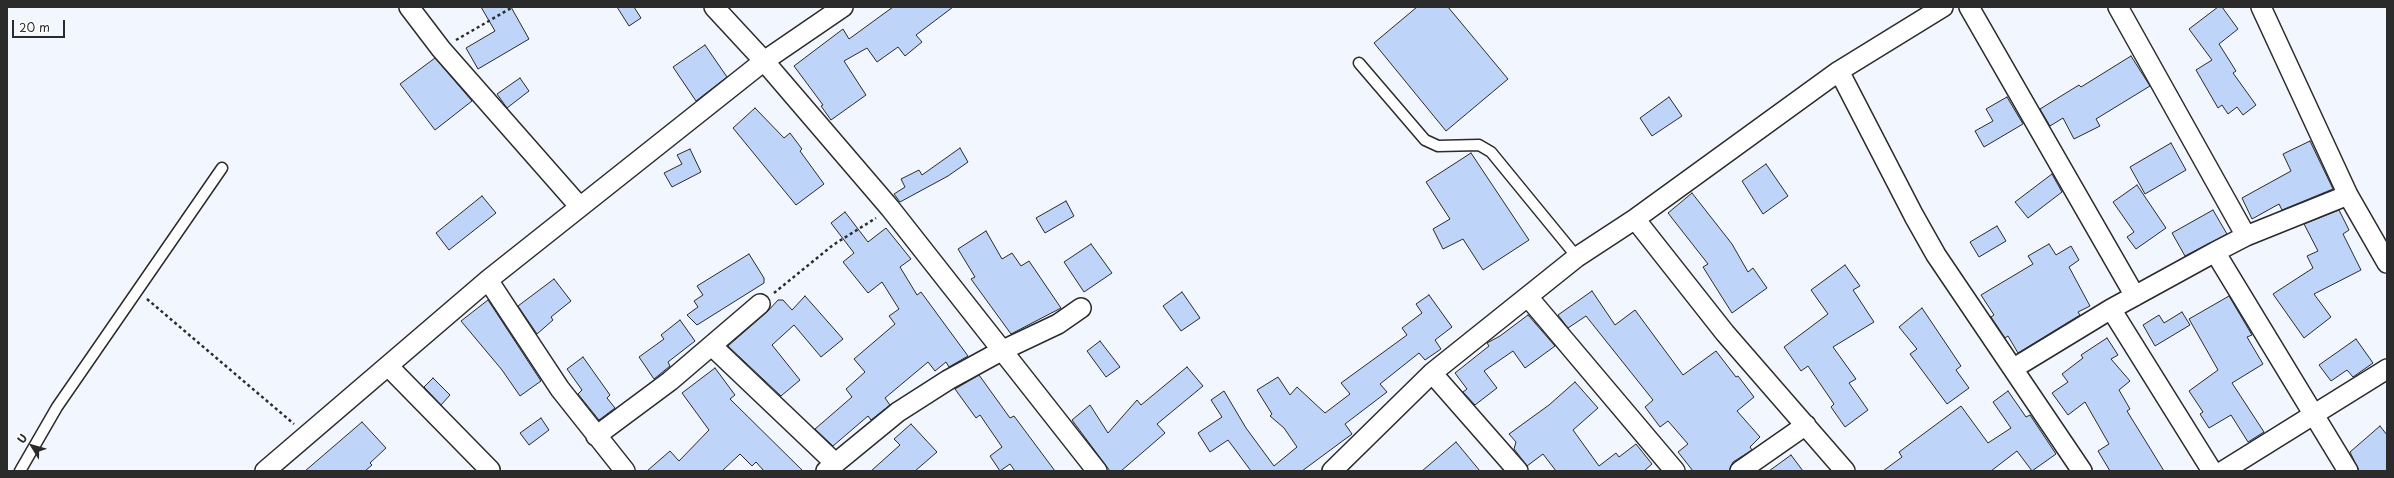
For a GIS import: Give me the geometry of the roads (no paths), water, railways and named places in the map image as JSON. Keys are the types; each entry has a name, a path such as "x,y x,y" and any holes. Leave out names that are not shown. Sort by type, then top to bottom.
{"street":[{"path":"409,7 441,49 580,207"},
{"path":"714,7 764,61 890,208 1001,351 1097,471"},
{"path":"265,471 306,434 388,367 488,280 764,61 843,7"},
{"path":"1332,471 1432,373 1577,257 1635,219 1839,71 1943,7"},
{"path":"1969,7 2134,296"},
{"path":"2118,7 2246,236"},
{"path":"2261,7 2348,195 2387,264"},
{"path":"1839,71 1914,216 1936,255 2014,368 2082,471"},
{"path":"2014,368 2111,309 2215,252 2246,236 2348,195"},
{"path":"1635,219 1725,333 1845,471"},
{"path":"2215,252 2348,471"},
{"path":"488,280 560,389 625,471"},
{"path":"1528,297 1675,471"},
{"path":"596,436 712,346 760,304"},
{"path":"712,346 830,467 898,412 948,380 1001,351 1053,328 1081,308"},
{"path":"2111,309 2212,471"},
{"path":"388,367 490,470"},
{"path":"2223,471 2387,369"},
{"path":"1432,373 1518,471"},
{"path":"1740,471 1806,425"}],"lane":[{"path":"1359,63 1425,140 1438,146 1479,145 1491,152 1577,257"},
{"path":"20,471 57,407 222,168"}]}
